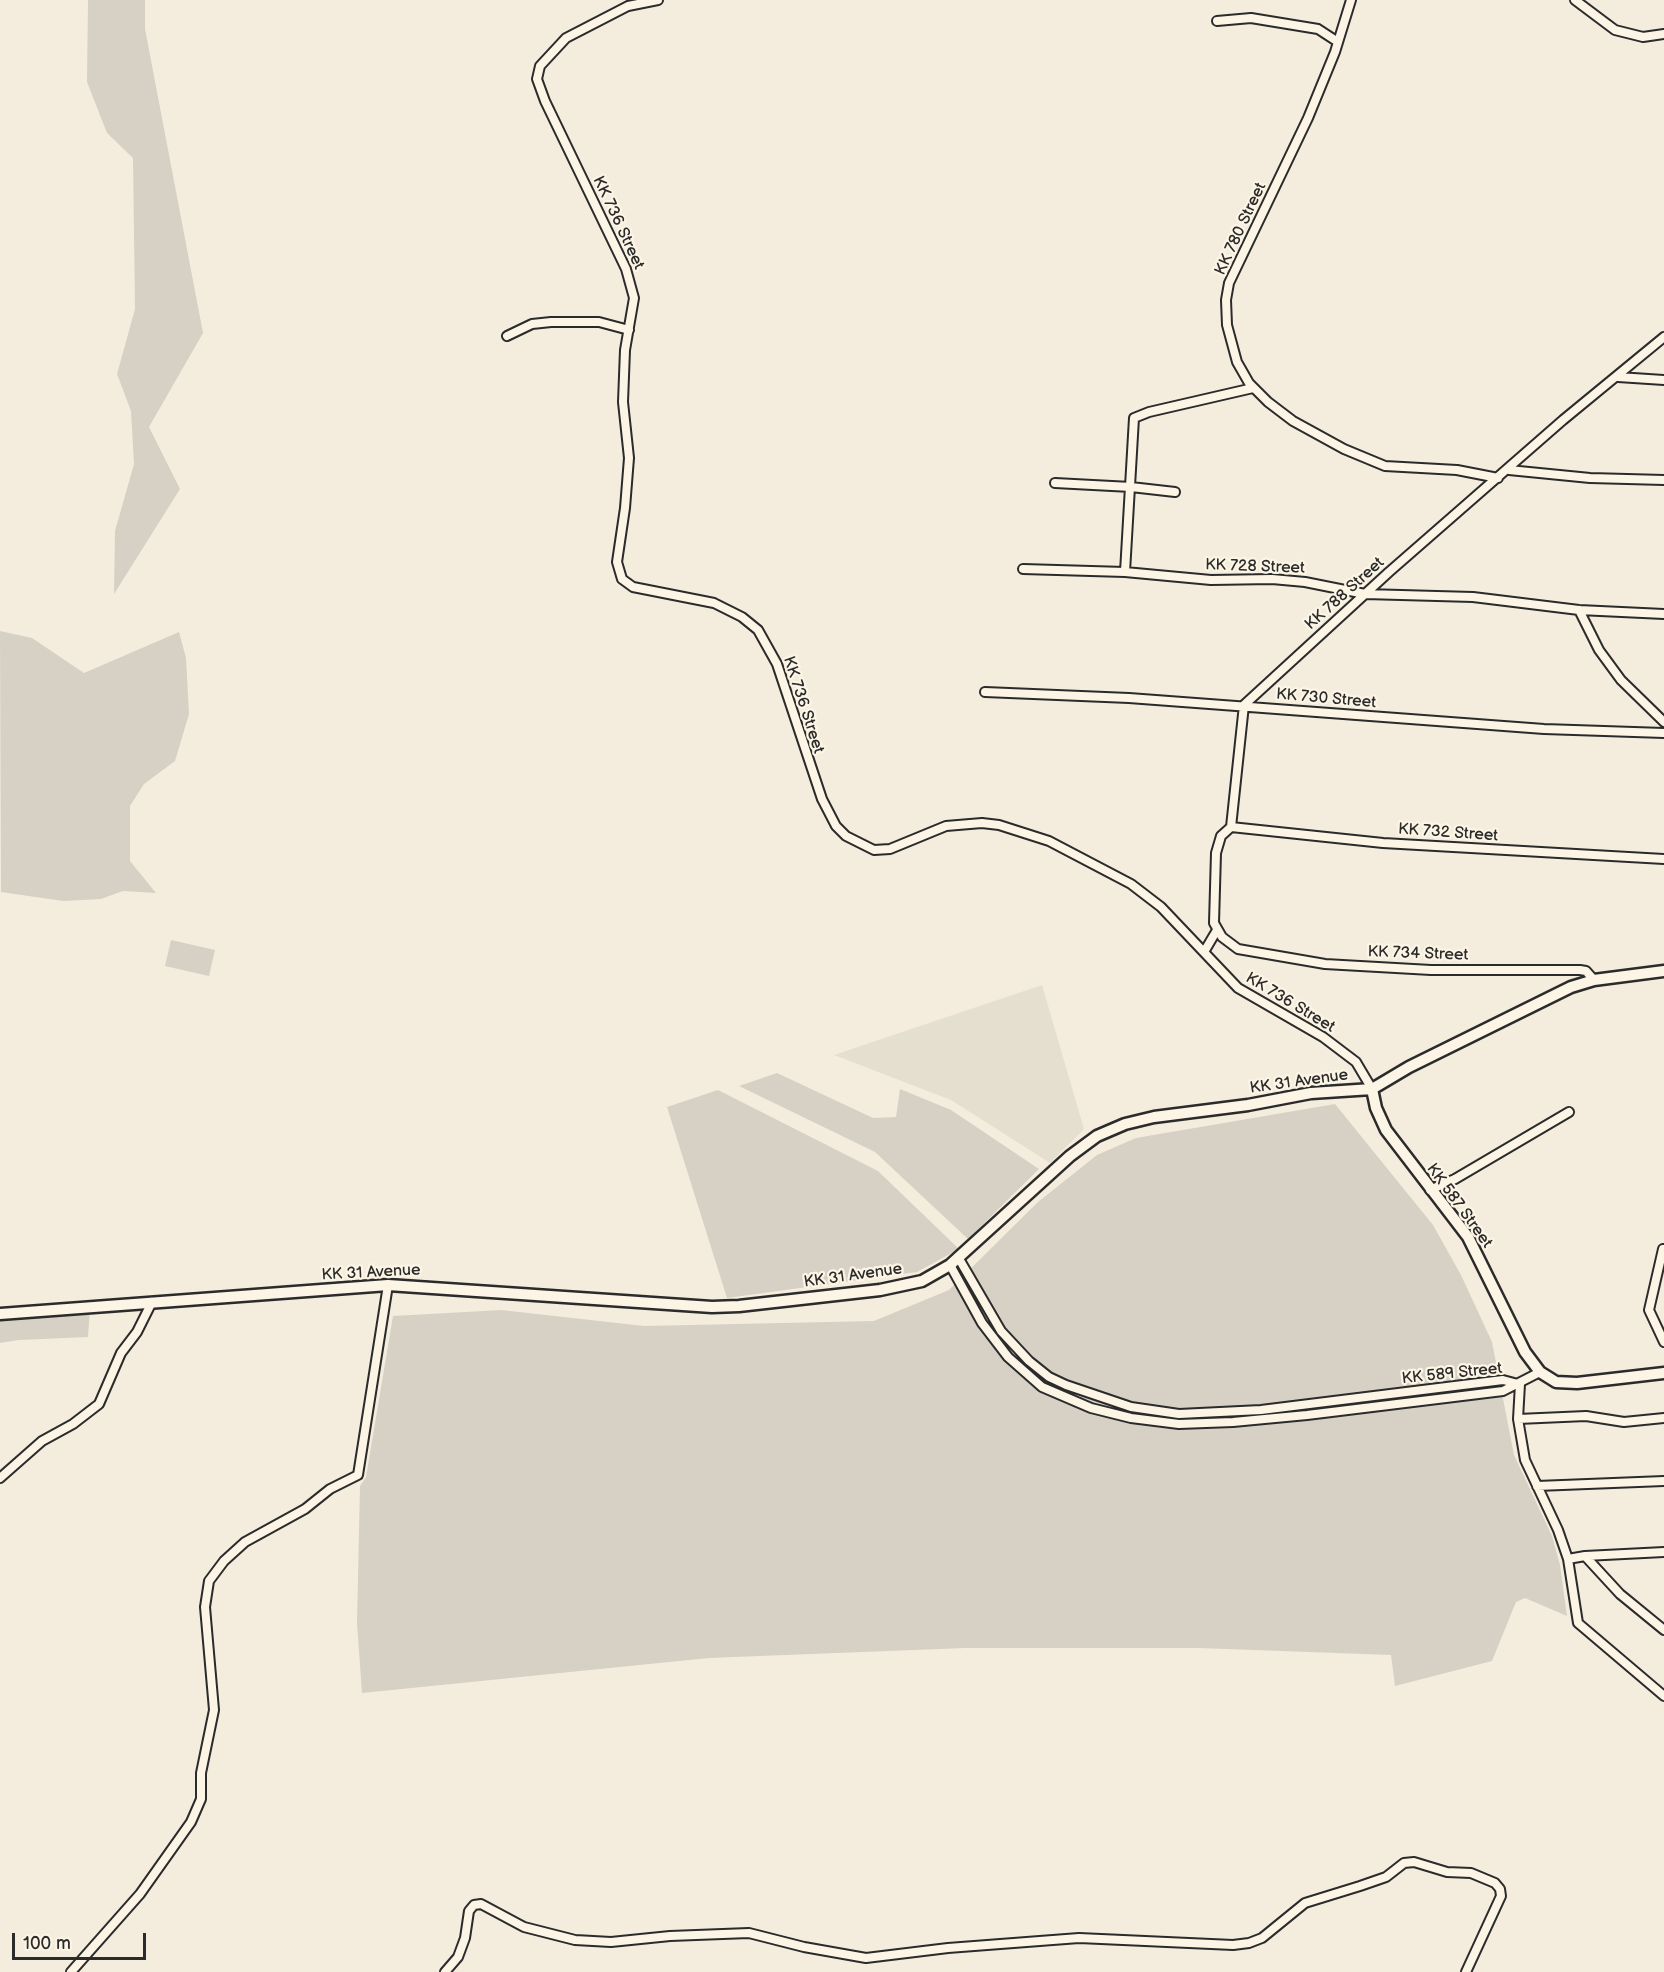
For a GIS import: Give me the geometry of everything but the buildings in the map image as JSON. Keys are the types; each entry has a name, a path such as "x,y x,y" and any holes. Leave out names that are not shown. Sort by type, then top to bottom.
{"main road":[{"name":"KK 31 Avenue","path":"0,1314 388,1285 740,1306 880,1290 922,1281 954,1261 1070,1156 1097,1136 1125,1124 1154,1117 1248,1105 1311,1093 1372,1089 1409,1067 1570,987 1594,980 1664,972"},
{"name":"KK 587 Street","path":"1372,1089 1376,1108 1386,1130 1468,1237 1525,1352 1540,1372"},
{"path":"1540,1372 1556,1383 1577,1383 1664,1373"}],"street":[{"name":"KK 736 Street","path":"658,0 627,6 566,38 540,66 537,79 545,101 631,284 634,298 625,350 623,402 629,458 617,562 622,579 633,587 714,603 742,617 758,630 777,664 822,799 836,826 846,836 874,850 903,846 928,832 964,824 999,825 1060,846 1131,884 1161,907 1238,988 1323,1037 1356,1062 1372,1089"},
{"name":"KK 780 Street","path":"1352,0 1308,118 1229,283 1226,300 1230,342 1243,375 1268,402 1308,430 1344,449 1385,466 1457,470 1498,478"},
{"path":"1575,0 1615,30 1643,37 1664,34"},
{"path":"1217,21 1251,18 1318,29 1338,42"},
{"path":"507,336 532,324 551,322 599,322 629,330"},
{"name":"KK 788 Street","path":"1244,705 1365,594 1509,470 1563,420 1664,337"},
{"path":"1618,377 1664,380"},
{"path":"1125,572 1134,418 1254,388"},
{"path":"1509,470 1590,478 1664,480"},
{"path":"1055,483 1131,486 1175,492"},
{"name":"KK 728 Street","path":"1023,569 1125,572 1211,580 1305,582 1365,594 1473,597 1580,610 1664,614"},
{"path":"1580,610 1599,650 1621,680 1664,722"},
{"name":"KK 730 Street","path":"985,692 1244,705 1544,729 1664,733"},
{"path":"1204,952 1217,930 1213,910 1216,853 1221,836 1231,827 1244,705"},
{"name":"KK 732 Street","path":"1231,827 1383,843 1664,859"},
{"name":"KK 734 Street","path":"1217,930 1238,949 1280,957 1348,965 1431,970 1580,969 1586,971 1594,980"},
{"path":"1430,1190 1455,1179 1569,1112"},
{"path":"1663,1249 1649,1310 1664,1341"},
{"name":"KK 589 Street","path":"954,1261 996,1324 1029,1361 1049,1377 1066,1385 1131,1407 1179,1414 1261,1410 1503,1380 1520,1384"},
{"name":"KK 589 Street","path":"954,1261 982,1323 1008,1357 1042,1387 1091,1408 1131,1418 1179,1424 1233,1422 1503,1391 1520,1384"},
{"path":"71,1972 140,1894 191,1822 201,1799 201,1773 214,1710 205,1607 209,1581 225,1561 245,1542 305,1509 330,1489 358,1475 388,1285"},
{"path":"0,1478 42,1441 73,1424 99,1404 116,1363 137,1332 152,1302"},
{"path":"1540,1372 1520,1384 1518,1419 1525,1460 1568,1559 1578,1623 1664,1696"},
{"path":"1518,1419 1586,1416 1624,1422 1664,1418"},
{"path":"1537,1486 1664,1481"},
{"path":"1568,1559 1664,1552"},
{"path":"1585,1556 1620,1594 1664,1630"},
{"path":"445,1972 458,1957 465,1938 469,1911 474,1905 481,1904 524,1926 575,1940 611,1942 670,1936 749,1933 804,1947 866,1958 948,1947 1079,1938 1233,1945 1262,1938 1305,1904 1369,1883 1386,1876 1404,1863 1414,1862 1447,1872 1471,1874 1495,1883 1500,1889 1501,1896 1466,1972"}],"shaded area":[{"path":"88,0 145,0 145,29 203,333 149,427 180,489 114,594 115,531 134,464 131,411 117,374 135,309 133,158 107,133 87,82"},
{"path":"0,631 32,638 84,673 179,632 186,658 189,714 175,761 144,784 130,806 130,861 156,893 123,891 101,899 63,901 1,892"},
{"path":"171,940 215,950 209,976 165,966"},
{"path":"1042,985 1084,1129 1050,1163 951,1100 834,1055"},
{"path":"777,1073 873,1118 896,1117 900,1089 951,1110 1039,1169 968,1239 875,1152 739,1086"},
{"path":"718,1090 878,1171 959,1249 917,1272 727,1298 667,1107"},
{"path":"1335,1104 1433,1225 1461,1275 1492,1342 1514,1455 1552,1536 1560,1565 1567,1616 1525,1598 1516,1602 1492,1661 1395,1686 1391,1655 1198,1648 965,1648 709,1658 362,1693 357,1623 360,1486 366,1477 393,1316 501,1310 644,1326 874,1321 949,1290 1038,1202 1097,1155 1136,1138"},
{"path":"90,1308 88,1337 0,1343 0,1317"}]}
